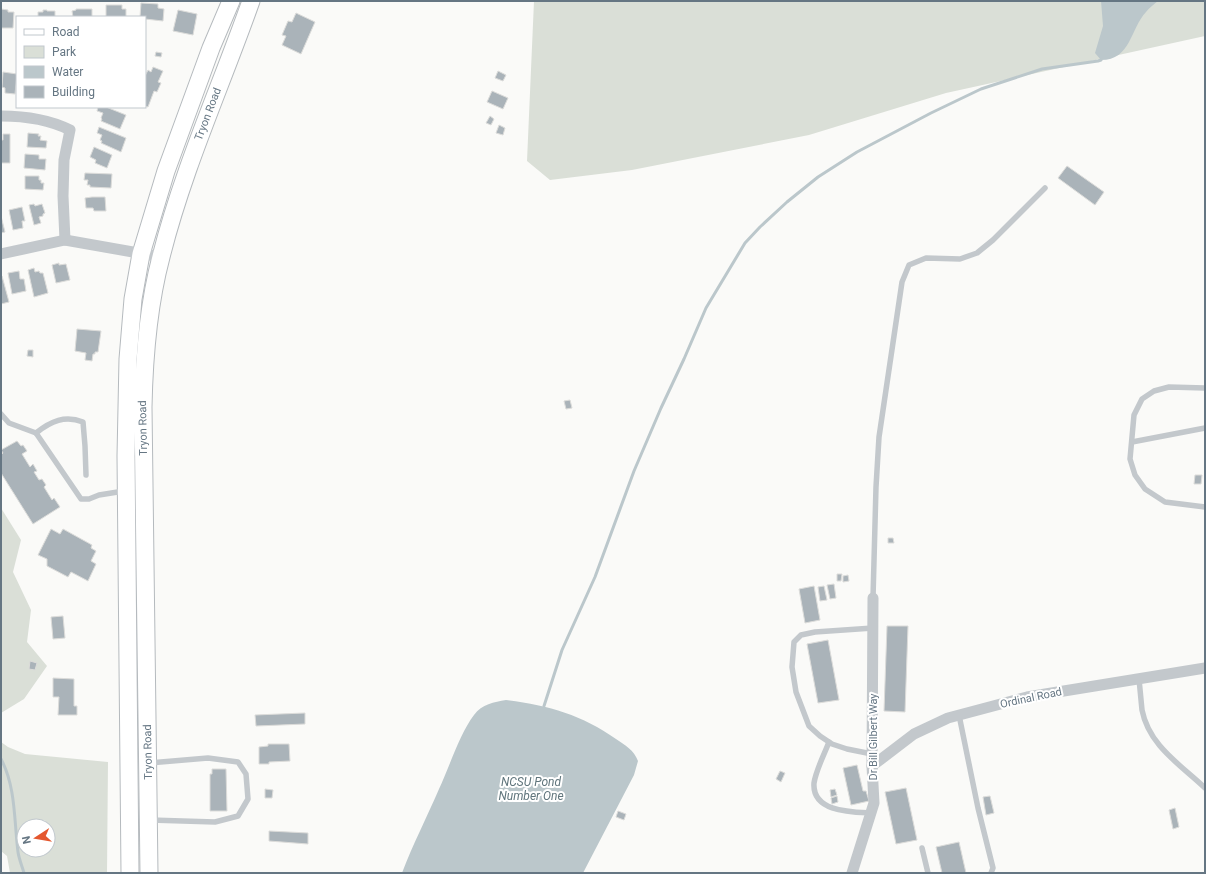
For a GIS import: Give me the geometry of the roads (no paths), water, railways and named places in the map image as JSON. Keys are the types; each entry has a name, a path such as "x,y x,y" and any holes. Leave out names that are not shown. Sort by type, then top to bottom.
{"main road":[{"name":"Tryon Road","path":"130,873 127,406 128,359 133,299 141,254 168,164 231,1"},
{"name":"Tryon Road","path":"149,873 143,382 147,334 161,257 190,162 251,1"}],"street":[{"path":"1,116 41,120 58,124 70,130 64,160 63,189 65,240"},
{"path":"1,254 65,240 161,257"},
{"name":"Dr Bill Gilbert Way","path":"852,873 874,803 872,766 873,598"},
{"name":"Ordinal Road","path":"872,766 914,734 948,718 1027,697 1205,668"}],"lane":[{"path":"873,598 879,437 902,282 909,265 926,258 960,258 977,253 993,240 1045,188"},
{"path":"1205,388 1169,387 1154,391 1142,399 1134,415 1130,459 1135,474 1145,489 1165,502 1205,507"},
{"path":"1,414 10,423 36,433 81,499 89,499 99,495 127,490"},
{"path":"36,433 48,423 72,418 83,422 86,475"},
{"path":"1132,442 1205,428"},
{"path":"872,754 847,749 829,742 809,726 796,692 792,667 794,642 801,635 815,632 873,628"},
{"path":"1139,679 1143,711 1151,733 1163,751 1205,788"},
{"path":"959,715 978,808 993,868 992,873"},
{"path":"829,742 814,783 817,796 825,805 836,809 871,813"},
{"path":"148,763 208,758 238,762 246,774 248,799 238,816 215,822 149,820"},
{"path":"922,848 928,873"}],"water":[{"path":"1101,1 1158,1 1141,19 1124,49 1111,59 1101,60 1095,53 1103,26"},
{"name":"NCSU Pond Number One","path":"506,700 550,708 590,723 626,746 632,751 638,761 634,775 583,873 402,873 459,741 469,722 477,711 484,706"}],"waterway":[{"path":"544,706 562,650 595,577 634,471 661,408 706,308 745,243 787,202 818,177 857,152 931,113 981,89 1042,69 1101,60"},
{"path":"1,759 6,770 12,793 18,852 24,873"}]}
